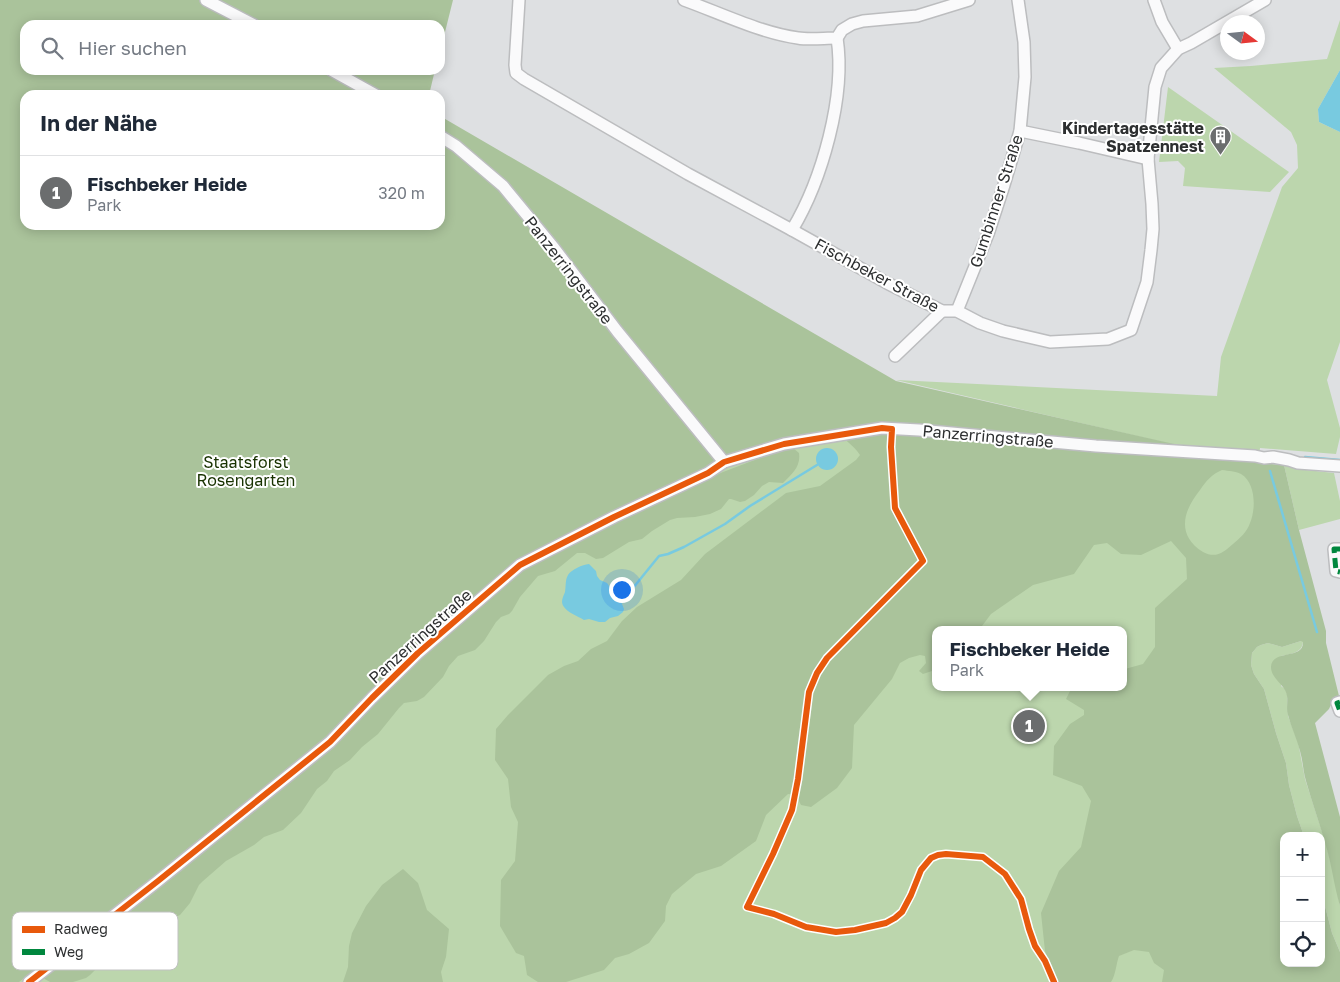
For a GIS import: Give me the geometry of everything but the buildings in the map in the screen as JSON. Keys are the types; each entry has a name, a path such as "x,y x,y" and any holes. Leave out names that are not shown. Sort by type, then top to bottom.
{"street":[{"path":"206,0 244,20"},
{"name":"Fischbeker Straße","path":"519,0 515,65 516,73 524,79 688,174 887,284 942,311 957,310 980,323 1003,331 1050,342 1108,339 1131,330 1147,282 1151,250 1153,229 1148,159"},
{"path":"684,0 778,34 799,38 837,38"},
{"path":"792,230 815,184 827,144 838,82 840,56 837,38 842,30 852,24 863,21 917,16 969,0"},
{"name":"Gumbinner Straße","path":"957,310 988,234 1020,131 1025,77 1024,42 1018,0"},
{"path":"1154,0 1162,22 1178,49"},
{"path":"1020,131 1148,159 1156,86 1161,68 1178,49 1265,0"},
{"path":"340,75 367,90"},
{"name":"Panzerringstraße","path":"445,139 456,146 503,186 554,248 617,331 724,462"},
{"path":"895,356 942,311"},
{"name":"Panzerringstraße","path":"118,912 330,742 418,653 520,565 708,473 724,462 784,444 882,428 1096,446 1264,458 1273,457 1298,463 1340,466"},
{"path":"1340,549 1334,549 1336,571 1340,572"},
{"path":"1340,702 1337,703 1340,711"},
{"name":"Panzerringstraße","path":"29,982 44,970"}],"green space":[{"name":"Staatsforst Rosengarten","path":"0,0 190,20 20,20 20,75 25,75 25,90 20,90 20,230 32,230 520,565 724,462 850,433 1253,463 896,380 1217,396 1221,357 1282,187 1298,168 1297,145 1291,132 1214,68 1327,59 1340,20 1340,70 1318,109 1319,122 1340,132 1340,342 1327,380 1340,428 1340,437 1336,454 1260,448 1258,463 1272,531 1209,587 1280,943 1280,967 1287,967 1299,982 0,982"},
{"name":"Staatsforst Rosengarten","path":"0,0 453,0 445,32 445,20 20,20 20,75 434,75 430,90 20,90 20,230 445,230 445,119 896,381 1258,463 1284,465 1326,631 1326,643 1339,696 1334,698 1329,709 1315,723 1340,817 1340,906 1325,844 1325,832 1321,832 1306,781 1299,746 1287,713 1286,692 1273,675 1271,667 1273,661 1277,658 1299,651 1302,648 1303,642 1282,647 1268,643 1261,645 1252,653 1251,665 1254,674 1264,689 1286,763 1289,785 1303,832 1280,832 1280,967 1325,967 1325,906 1332,933 1340,952 1340,982 1162,982 1164,970 1154,963 1149,952 1134,950 1119,956 1111,982 1057,982 1045,951 1041,913 1059,871 1081,847 1091,801 1082,786 1053,775 1054,746 1070,724 1084,715 1084,710 1066,699 1070,691 1127,691 1127,668 1143,664 1155,647 1155,608 1187,579 1186,558 1171,541 1141,555 1121,554 1107,543 1094,545 1074,574 1033,585 991,614 982,626 932,626 932,671 923,674 919,671 926,663 925,656 920,655 909,658 900,663 892,679 854,725 852,768 837,788 811,807 801,805 796,795 788,794 766,815 756,841 721,866 696,874 672,894 666,906 665,921 649,943 629,954 615,958 604,970 566,982 538,982 527,975 524,956 516,953 500,926 501,880 515,861 518,822 511,807 508,779 495,760 496,729 548,675 578,661 591,649 607,641 622,621 637,607 681,580 705,554 786,493 820,486 856,460 860,455 837,430 707,469 518,562 329,741 109,912 12,912 12,970 34,970 19,982 0,982","holes":["1222,470 1239,473 1250,483 1252,490 1254,504 1249,526 1243,535 1223,552 1216,555 1203,552 1189,538 1186,530 1186,514 1194,498 1215,474"]},
{"path":"1168,87 1289,172 1270,192 1183,186 1185,168 1178,161 1159,162"},
{"path":"793,448 799,453 799,462 795,470 783,483 769,482 745,501 740,502 729,499 721,509 710,514 670,520 642,539 629,542 603,558 596,559 585,553 577,553 555,571 538,576 520,597 512,611 496,622 484,641 475,650 458,656 449,666 443,677 424,697 417,701 404,703 378,734 350,760 334,771 327,781 317,789 301,813 283,830 264,837 226,861 203,881 190,903 180,915 178,916 178,912 126,912 161,884 523,568 616,521 723,472 784,449"},
{"path":"1284,465 1297,469 1334,473 1340,501 1340,519 1299,530"},
{"path":"1303,641 1301,648 1292,654 1281,656 1281,686 1287,694 1288,716 1298,742 1305,779 1322,832 1303,832 1289,785 1286,763 1264,689 1254,674 1251,665 1252,653 1257,647 1268,643 1282,647"},
{"path":"1325,841 1340,906 1340,952 1332,933 1325,906"},
{"path":"403,869 418,883 427,910 449,929 446,957 441,972 443,982 343,982 348,967 352,933 366,906 382,885"},
{"path":"53,970 95,970 86,978 73,982 50,982 43,978"}],"water":[{"path":"1340,70 1340,132 1319,122 1318,109"},
{"path":"827,448 835,451 838,459 835,467 827,470 819,467 816,459 819,451"},
{"path":"589,564 596,571 600,580 607,583 620,599 624,609 618,616 610,618 605,622 584,620 568,611 562,603 568,575 577,568"}],"waterway":[{"path":"1305,457 1340,460"},
{"path":"622,602 629,596 633,588 659,556 684,547 725,524 750,506 817,465"},
{"path":"1270,471 1317,632"}],"marked path":[{"path":"1340,549 1334,549 1336,571 1340,572"},
{"path":"1340,702 1337,703 1340,711"}],"cycle path":[{"path":"118,912 330,742 418,653 520,565 614,517 708,473 724,462 784,444 882,428 892,429 891,447 895,508 923,561 827,658 817,673 809,692 798,779 792,810 747,907 774,914 806,927 836,932 855,930 886,923 902,912 921,870 931,858 946,854 983,857 1005,874 1021,899 1035,946 1045,961 1054,982"},
{"path":"29,982 44,970"}],"place":[{"name":"Kindertagesstätte Spatzennest","path":"1220,156"},
{"name":"Fischbeker Heide","path":"1029,726"}]}
